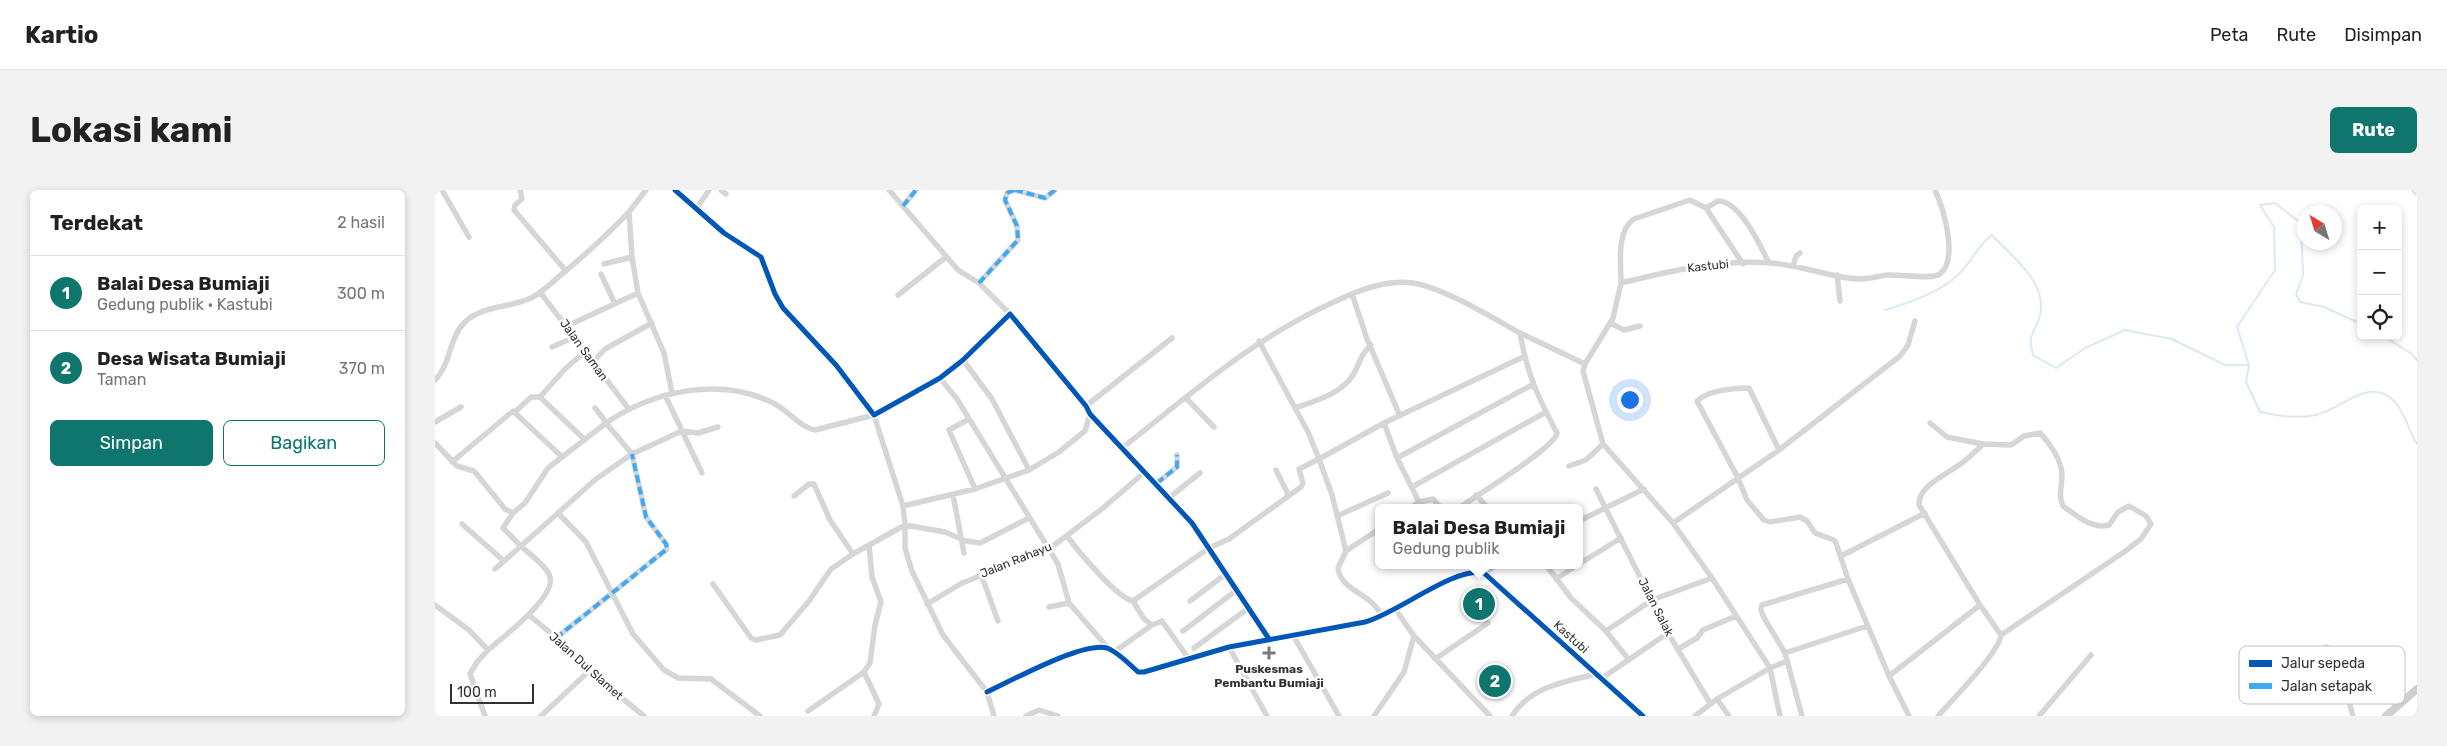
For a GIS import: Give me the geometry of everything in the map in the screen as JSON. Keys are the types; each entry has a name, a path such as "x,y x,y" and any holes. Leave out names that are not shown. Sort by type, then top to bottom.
{"main road":[{"path":"2405,699 2417,689"},
{"path":"2386,716 2400,704"}],"street":[{"path":"442,190 469,238"},
{"path":"520,190 522,199 515,205 514,210 566,271"},
{"path":"435,380 444,369 457,332 464,322 485,311 526,300 540,292 566,271 629,212 646,190"},
{"path":"675,190 723,233 761,257 775,294 783,308 836,365 874,415 903,506 905,548 927,604 943,635 987,692 994,716"},
{"path":"696,209 709,190"},
{"path":"889,190 964,276 979,283 1011,314 1086,406 1090,414 1121,449 1146,471 1170,497 1192,523 1227,573 1269,639"},
{"path":"903,206 916,190"},
{"path":"979,283 1018,240 1017,226 1005,200 1007,193 1014,190 1045,198 1055,190"},
{"name":"Kastubi","path":"1621,283 1681,269 1724,263 1769,263 1793,266 1858,280 1888,275 1937,276 1943,271 1947,261 1949,242 1947,225 1935,190"},
{"path":"2414,190 2417,193"},
{"path":"1743,264 1706,208 1690,200 1629,223 1622,240 1621,283 1611,323 1585,364 1583,371 1603,444 1673,524 1737,616 1770,668 1780,716"},
{"path":"1706,208 1718,201 1732,204 1751,230 1769,263"},
{"path":"629,212 632,257 638,293 664,353 672,393"},
{"path":"1793,266 1796,256 1800,253"},
{"path":"604,264 632,257"},
{"path":"898,295 946,257"},
{"path":"601,274 615,304"},
{"path":"1837,275 1840,301"},
{"path":"1121,449 1231,360 1259,341 1299,317 1352,294 1390,283 1415,283 1435,290 1585,364"},
{"name":"Jalan Saman","path":"540,292 627,408"},
{"path":"567,326 638,293"},
{"path":"1352,294 1400,416"},
{"path":"485,716 483,705 470,674 477,662 488,650 529,615 548,589 551,578 503,528 513,513 525,503 542,476 561,456 627,408 672,393 725,389 743,392 778,405 805,427 815,430 874,415 940,378 963,360 1011,314"},
{"path":"1673,524 1779,450 1900,356 1908,345 1915,321"},
{"path":"593,362 605,350 652,323"},
{"path":"1611,323 1624,330 1640,326"},
{"path":"1465,504 1520,467 1555,440 1557,433 1532,385 1523,357 1520,333"},
{"path":"552,347 575,337"},
{"path":"1086,406 1172,338"},
{"path":"1259,341 1308,432 1329,486 1346,551"},
{"path":"1295,408 1325,397 1344,385 1353,376 1359,358 1371,345"},
{"path":"540,397 565,369 586,351"},
{"path":"1133,601 1209,548 1229,539 1289,496 1303,484 1299,469 1384,423 1523,357"},
{"path":"963,360 992,398 1029,470"},
{"path":"940,378 969,419 1004,479 1058,564 1069,603 1111,650 1141,672 1229,647 1381,617 1472,569"},
{"path":"1397,458 1532,385"},
{"path":"1779,450 1749,388 1715,393 1697,401 1738,478 1747,500 1764,520 1770,522 1796,517 1805,519 1815,533 1834,540 1867,626 1909,716"},
{"path":"665,395 702,473"},
{"path":"452,462 509,412 515,412 531,397 540,397 584,439"},
{"path":"1186,398 1214,427"},
{"path":"435,422 461,407"},
{"path":"556,638 667,549 666,544 646,517 632,454 595,408"},
{"path":"515,412 561,456"},
{"path":"1412,487 1546,412"},
{"path":"903,506 975,489 1029,470 1085,432 1090,414"},
{"path":"969,419 949,430 975,489"},
{"path":"1384,423 1397,458 1419,502"},
{"path":"1930,423 1947,436 1983,444 2011,445 2024,436 2040,434 2052,448 2061,469 2059,495 2063,506 2093,525 2102,526 2109,525 2118,512 2129,506 2146,516 2151,524 2141,539 2124,552 2001,636"},
{"path":"495,569 596,479 632,454 681,431 698,432 718,427"},
{"path":"435,443 452,462 474,471 505,508 513,513"},
{"path":"1569,466 1586,460 1603,444"},
{"path":"1938,716 1978,670 2000,642 2001,636 1919,505 1920,498 1938,478 1971,457 1983,444"},
{"path":"1157,483 1177,467 1177,455"},
{"path":"1276,470 1289,496"},
{"name":"Jalan Rahayu","path":"927,604 981,574 1049,549 1146,471"},
{"path":"1170,497 1200,473"},
{"path":"794,496 809,484 814,484 830,520 853,554"},
{"name":"Jalan Salak","path":"1595,489 1668,633 1710,703"},
{"path":"1583,519 1644,489"},
{"path":"1337,516 1388,493"},
{"path":"953,495 959,538 964,553"},
{"path":"1477,495 1485,504"},
{"path":"1416,504 1433,499 1437,504"},
{"path":"558,513 586,542 633,634 664,670 678,678 711,679 760,716"},
{"path":"1841,556 1925,513"},
{"path":"713,584 751,638 771,638 780,635 809,601 829,571 853,554 905,525 945,532 959,538 983,543 1029,518"},
{"path":"462,524 504,561"},
{"path":"1375,532 1346,551 1338,568 1341,579 1376,605 1381,617"},
{"path":"1067,536 1087,562 1114,588 1133,601 1144,619 1152,625"},
{"path":"1583,562 1621,538"},
{"path":"808,711 864,672 871,663 875,626 881,602 872,577 869,545"},
{"path":"1476,569 1484,573 1490,569"},
{"path":"1549,569 1571,598 1606,631 1629,660"},
{"path":"1556,579 1572,569"},
{"path":"1190,601 1227,573"},
{"name":"Kastubi","path":"1484,573 1643,716"},
{"path":"981,574 999,621"},
{"path":"1606,631 1652,600 1712,578"},
{"path":"1802,716 1785,653 1761,610 1763,605 1848,579"},
{"path":"1183,631 1238,589"},
{"path":"1049,607 1069,603"},
{"path":"435,605 469,630 488,650"},
{"path":"1889,676 1980,605"},
{"path":"1194,648 1250,607"},
{"path":"1396,610 1414,636 1490,716"},
{"name":"Jalan Dul Slamet","path":"529,615 556,638 589,671 644,716"},
{"path":"1678,649 1697,638 1701,631 1737,616"},
{"path":"987,692 1072,654 1100,647 1111,650 1152,625 1164,622 1189,659"},
{"path":"1435,659 1488,624"},
{"path":"1785,653 1867,626"},
{"path":"1512,716 1525,702 1552,685 1599,676 1629,660 1668,633"},
{"path":"1293,635 1339,716"},
{"path":"1374,716 1404,672 1414,636"},
{"path":"1229,647 1267,716"},
{"path":"2039,716 2091,655"},
{"path":"1695,716 1710,703 1770,668 1787,661"},
{"path":"541,716 589,671"},
{"path":"864,672 879,704 874,716"},
{"path":"1717,700 1729,716"},
{"path":"2349,704 2353,716"},
{"path":"1026,716 1039,710 1058,716"}],"waterway":[{"path":"1885,310 1905,304 1943,287 1959,274 1982,244 1992,235 2026,270 2039,292 2041,303 2040,315 2031,337 2031,347 2033,355 2056,368 2085,348 2125,330 2172,339 2225,365 2249,365 2237,327 2275,270 2274,227 2260,205 2275,203 2301,223 2303,275 2296,294 2300,302 2324,307 2357,322"},
{"path":"2389,340 2412,354 2417,360"},
{"path":"2249,365 2246,382 2260,412 2295,417 2316,415 2366,392 2376,392 2386,395 2396,403 2417,444"}],"marked path":[{"path":"903,206 916,190"},
{"path":"979,283 1018,240 1017,226 1005,200 1007,193 1014,190"},
{"path":"1015,190 1045,198 1055,190"},
{"path":"556,638 667,549 666,544 646,517 632,454"},
{"path":"1157,483 1177,467 1177,455"}],"cycle path":[{"path":"675,190 724,233 761,257 775,294 783,308 836,365 874,415 940,378 963,360 1010,314 1086,406 1090,414 1192,523 1269,639"},
{"path":"987,692 1047,663 1081,650 1096,647 1107,648 1115,652 1138,672 1144,672 1229,647 1365,622 1393,610 1458,576 1484,573 1643,716"}],"place":[{"name":"Balai Desa Bumiaji","path":"1479,604"},
{"name":"Puskesmas Pembantu Bumiaji","path":"1269,653"},
{"name":"Desa Wisata Bumiaji","path":"1495,681"}]}
